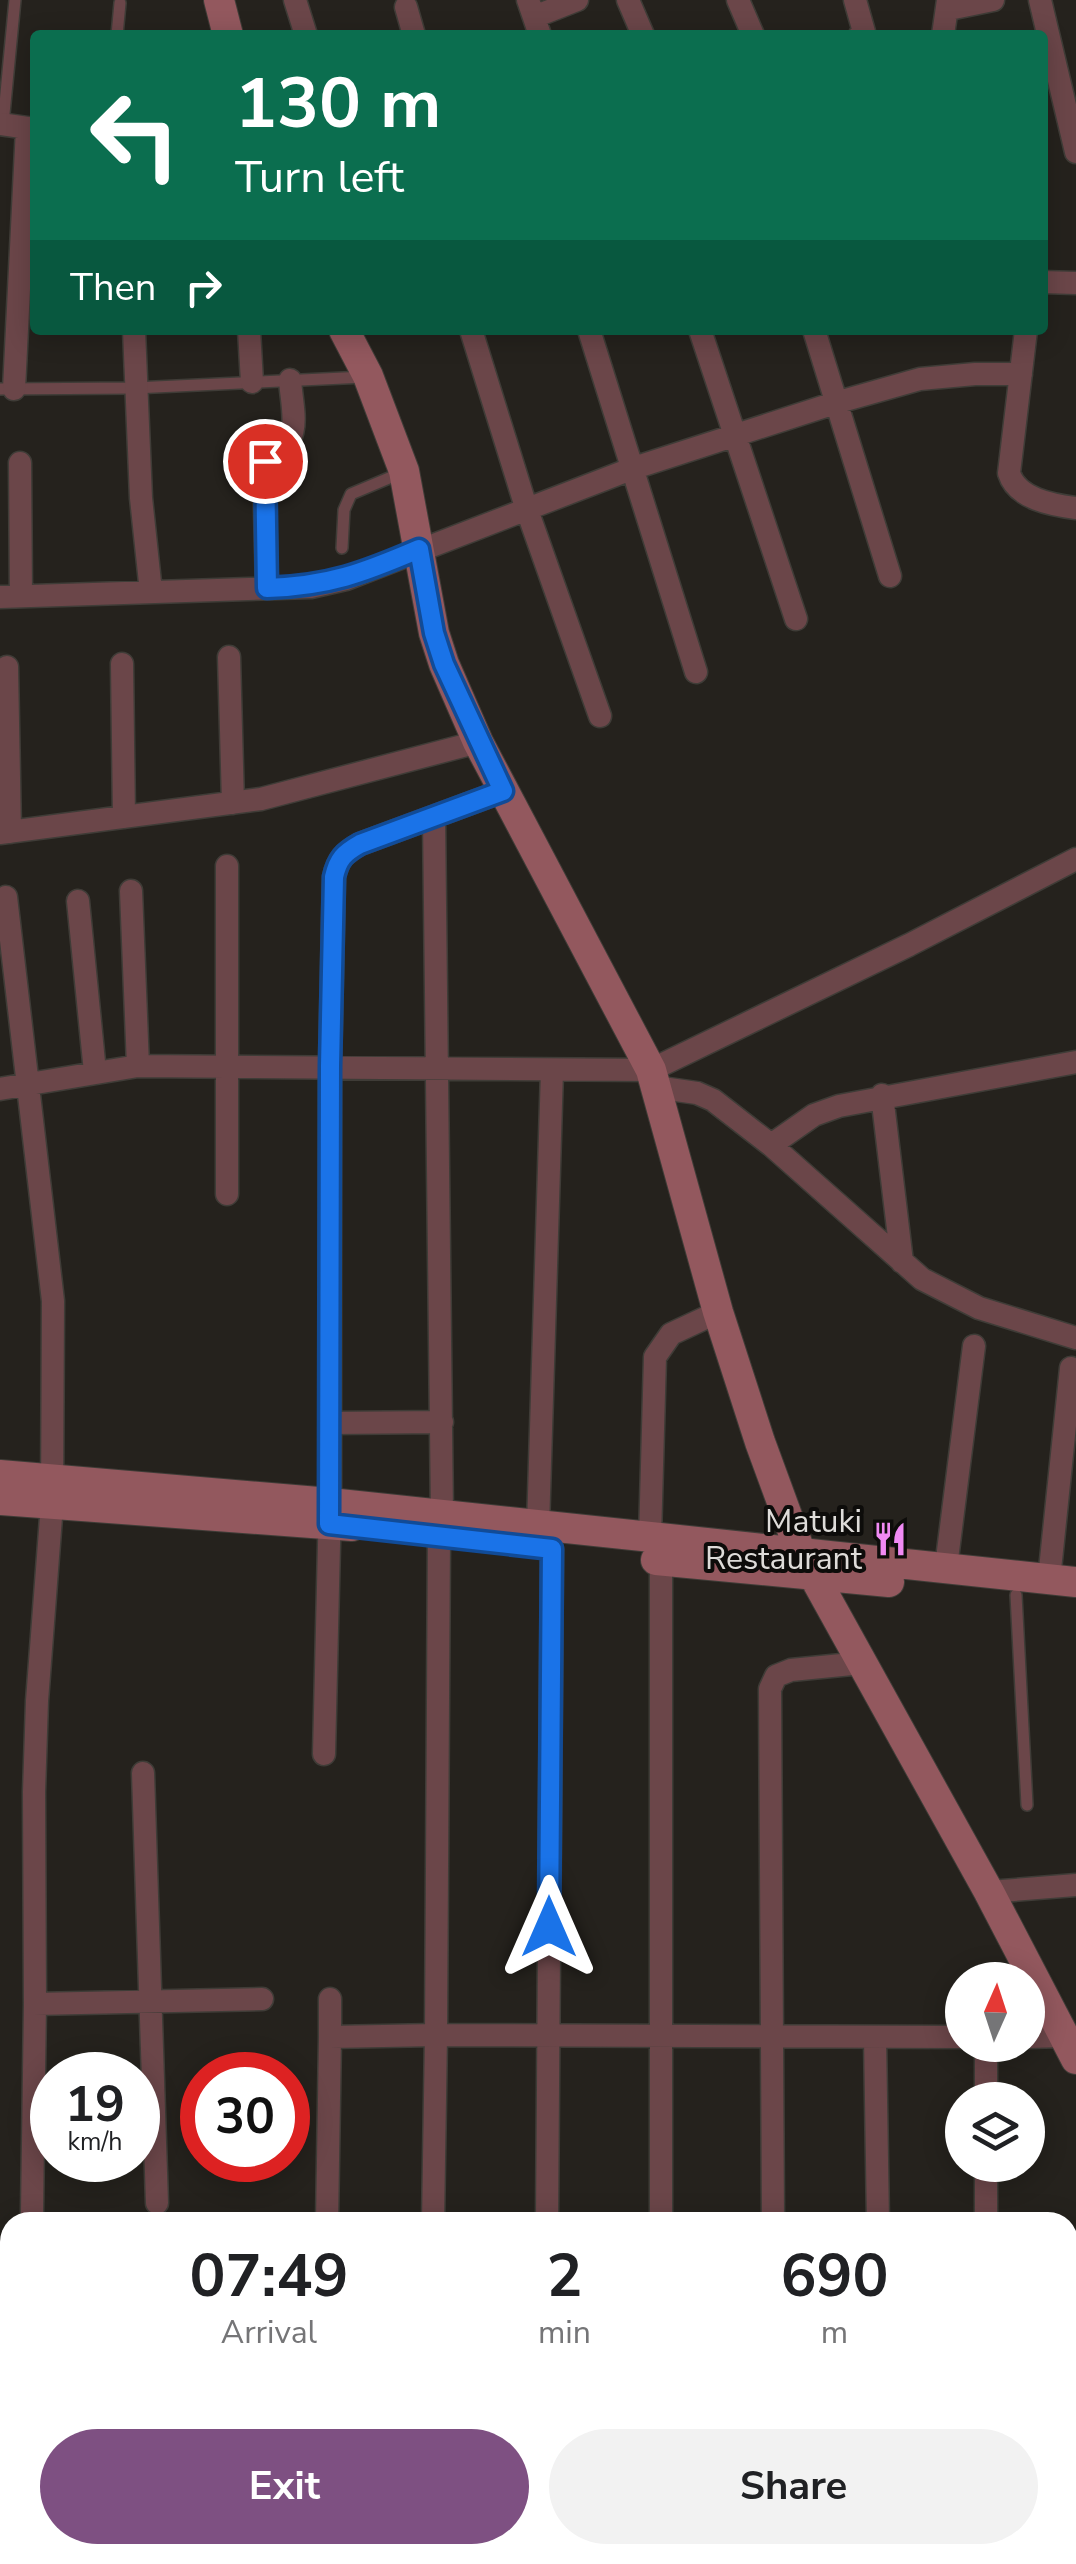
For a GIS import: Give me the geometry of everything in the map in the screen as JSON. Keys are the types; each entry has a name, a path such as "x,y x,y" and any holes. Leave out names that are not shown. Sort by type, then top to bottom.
{"street":[{"path":"219,0 227,30"},
{"path":"294,0 304,30"},
{"path":"534,17 577,0"},
{"path":"628,0 641,30"},
{"path":"738,0 751,30"},
{"path":"855,0 864,30"},
{"path":"944,30 948,5 993,0"},
{"path":"1040,0 1047,30"},
{"path":"406,7 413,30"},
{"path":"1048,34 1076,152"},
{"path":"1,124 30,128"},
{"path":"7,389 30,139"},
{"path":"1048,282 1076,283"},
{"path":"134,335 141,498 151,592"},
{"path":"250,335 252,382"},
{"path":"347,335 368,376 404,471 434,633 478,742 653,1079 718,1312 760,1442 807,1562 1072,2051"},
{"path":"473,335 526,507 600,716"},
{"path":"592,335 696,672"},
{"path":"702,335 796,619"},
{"path":"815,335 890,576"},
{"path":"1025,335 1010,473 1013,485 1024,494 1076,508"},
{"path":"20,463 11,596 310,587 346,579 526,507 835,403 920,380 1021,374"},
{"path":"267,588 264,469 270,455 285,450 291,440 290,380"},
{"path":"229,657 233,804"},
{"path":"122,664 124,817"},
{"path":"7,668 5,833 233,804 333,783 478,742"},
{"path":"324,1754 330,1514 334,877 345,852 360,844 503,791"},
{"path":"433,2212 442,1422 434,818"},
{"path":"653,1079 1076,858"},
{"path":"227,866 227,1194"},
{"path":"131,891 138,1066"},
{"path":"6,898 53,1301 53,1492 34,1792 32,2212"},
{"path":"78,900 96,1072"},
{"path":"771,1145 814,1115 882,1096 1076,1062"},
{"path":"0,1089 138,1066 438,1068 653,1079 713,1100 771,1145 922,1280 950,1296 1076,1338"},
{"path":"546,2212 549,2035 545,1538 552,1071"},
{"path":"882,1096 902,1262"},
{"path":"661,2212 655,1357 671,1334 718,1312"},
{"path":"946,1567 974,1346"},
{"path":"0,1500 53,1492 330,1514 655,1549 807,1562 946,1567 1063,1580 1071,1368"},
{"path":"330,1423 442,1422"},
{"path":"0,1475 53,1492"},
{"path":"807,1562 1076,1602"},
{"path":"773,2212 770,1689 776,1676 791,1670 862,1663"},
{"path":"143,1773 158,2203"},
{"path":"989,1892 1076,1885"},
{"path":"35,2004 262,1999"},
{"path":"328,2212 330,1999"},
{"path":"330,2037 945,2037"},
{"path":"875,2038 878,2212"},
{"path":"1045,2042 1072,2051"},
{"path":"986,2182 986,2212"}],"lane":[{"path":"1,124 15,0"},
{"path":"117,30 120,3"},
{"path":"7,389 134,388 368,376"},
{"path":"342,548 344,510 351,494 404,471"},
{"path":"1016,1595 1027,1804"}],"place":[{"name":"Matuki Restaurant","path":"890,1539"}],"route":[{"path":"265,461 267,588 310,587 346,579 419,549 434,633 444,664 503,791 360,844 345,852 337,864 330,1066 329,1524 552,1549 549,1927"}]}
